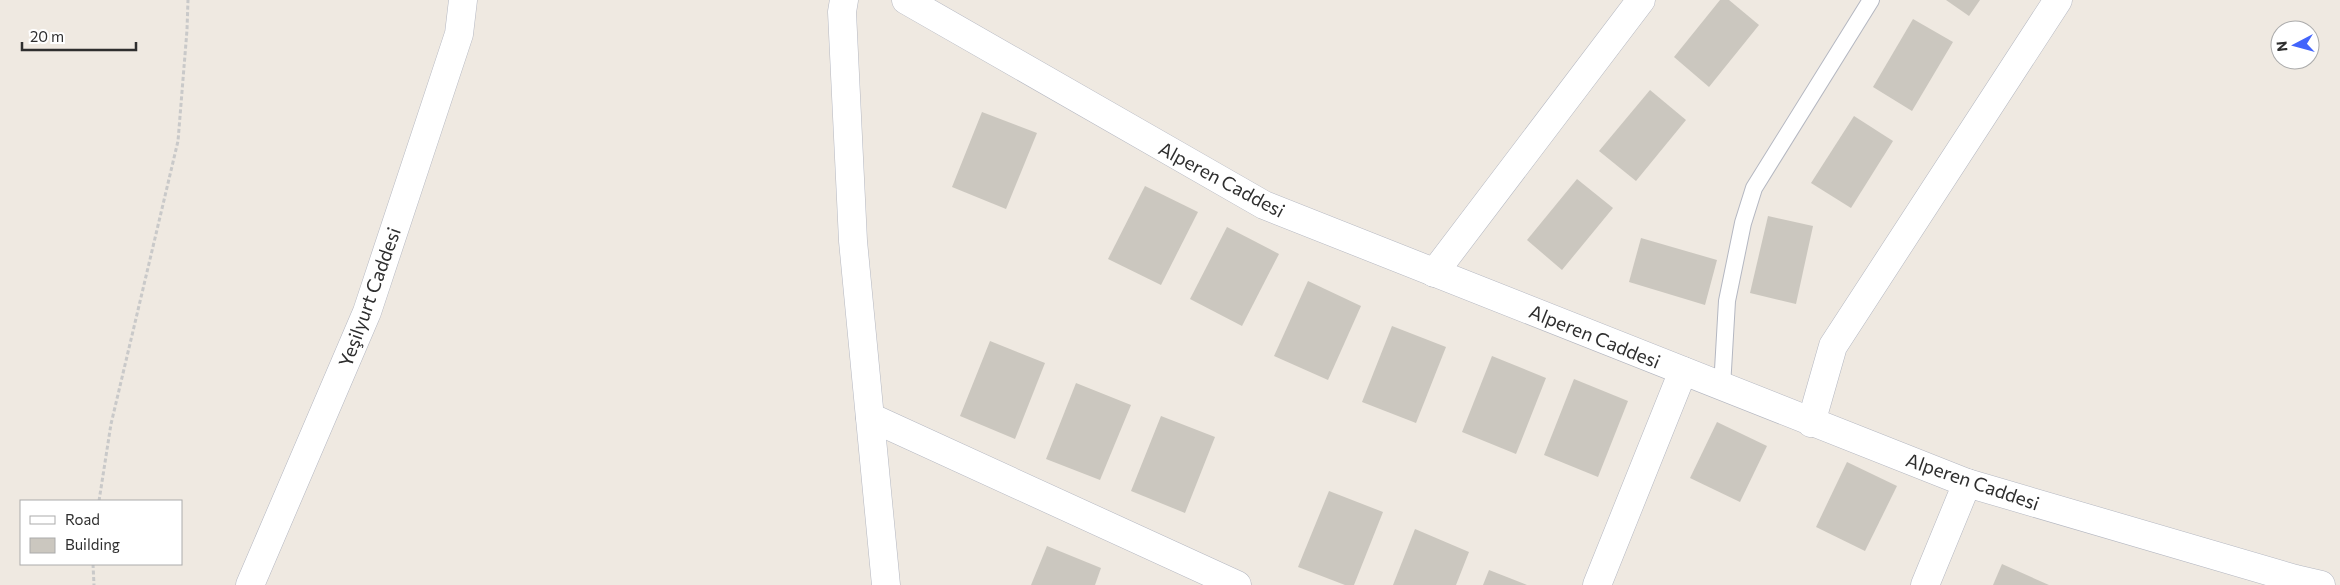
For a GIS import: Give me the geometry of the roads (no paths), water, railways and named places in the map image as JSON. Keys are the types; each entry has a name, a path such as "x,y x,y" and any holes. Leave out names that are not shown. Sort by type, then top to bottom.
{"street":[{"name":"Yeşilyurt Caddesi","path":"250,585 367,312 459,34 463,0"},
{"path":"844,0 842,12 853,240 886,585"},
{"name":"Alperen Caddesi","path":"906,0 1264,205 1811,423 1967,483 2293,582 2321,585"},
{"path":"1434,273 1641,0"},
{"path":"1811,423 1833,346 2058,0"},
{"path":"1597,585 1683,371"},
{"path":"870,418 1237,585"},
{"path":"1925,585 1967,483"}],"lane":[{"path":"1722,387 1728,292 1742,223 1754,188 1871,0"}]}
